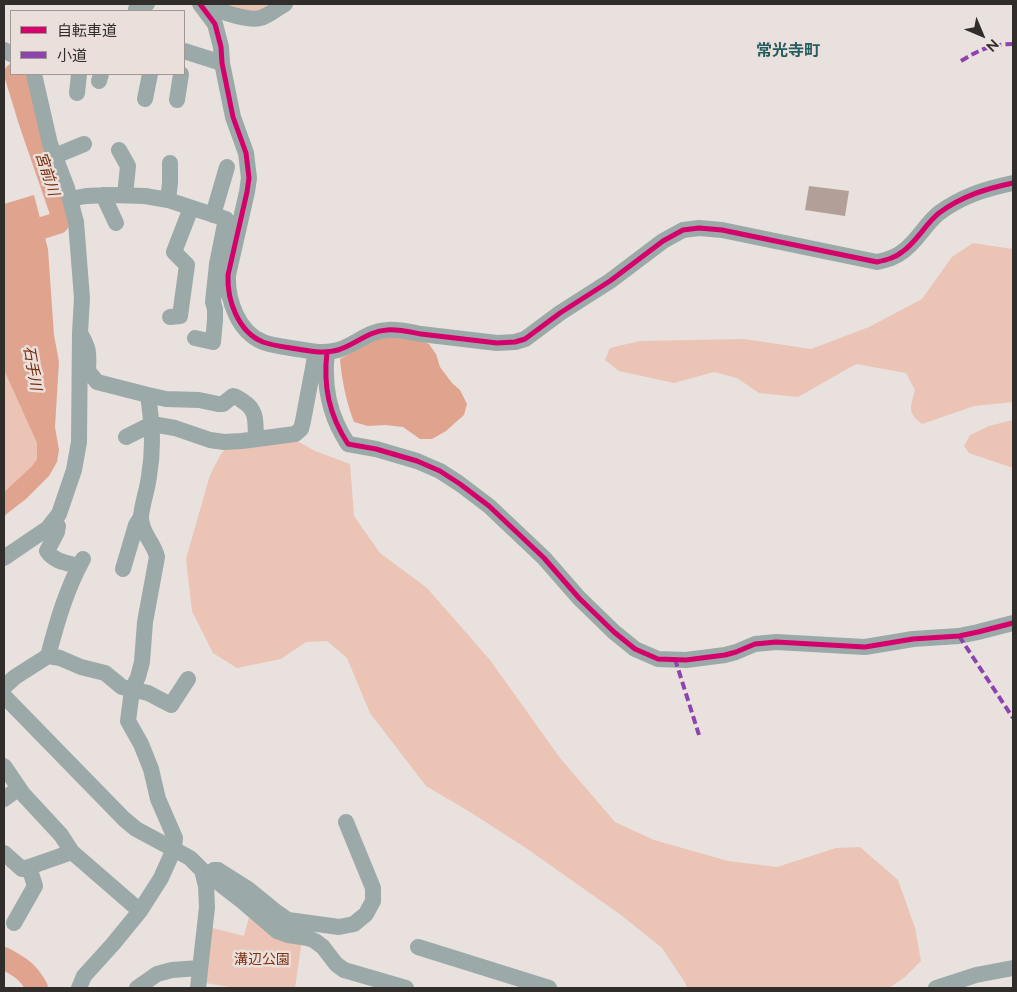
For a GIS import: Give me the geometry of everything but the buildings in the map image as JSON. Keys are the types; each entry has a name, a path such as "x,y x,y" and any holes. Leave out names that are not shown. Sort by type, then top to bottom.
{"street":[{"path":"201,4 252,19 262,18 285,4"},
{"path":"201,4 215,24 221,47 222,63 233,117 246,154 249,178 248,192 228,275 229,297 241,323 251,335 277,346 322,352 339,350 369,334 388,330 497,343 515,342 525,339 560,313 610,281 663,241 683,230 699,228 722,230 877,262 903,252 938,215 954,203 988,188 1013,183"},
{"path":"185,52 222,63"},
{"path":"4,558 40,534 55,521 64,505 74,470 79,442 82,298 76,222 67,188 50,144 34,75"},
{"path":"77,93 79,75"},
{"path":"145,99 150,75"},
{"path":"177,100 181,75"},
{"path":"55,156 84,144"},
{"path":"119,150 128,166 125,195"},
{"path":"168,200 170,163"},
{"path":"214,215 227,167"},
{"path":"70,199 103,195 145,196 168,200 226,219 217,264 213,302 215,320 212,342 195,338"},
{"path":"103,195 116,223"},
{"path":"170,317 180,316 187,265 174,252 192,208"},
{"path":"80,333 89,351 88,370 97,382 166,399 199,400 224,404 233,396 237,397 252,409 255,415 256,438"},
{"path":"126,437 152,424 175,428 210,440 224,442 295,434 301,429 304,421 322,352"},
{"path":"322,352 330,405 338,429 348,444 376,449 417,461 440,471 460,484 489,506 544,558 579,598 614,632 635,649 658,659 686,660 725,655 756,644 776,642 865,647 913,638 958,636 1013,622"},
{"path":"123,569 136,525 141,517 150,475 153,440 148,394"},
{"path":"85,988 84,976 140,911 161,878 174,849 175,838 158,799 151,769 141,744 128,721 132,690 142,662 145,622 157,557 143,530 141,517"},
{"path":"4,687 48,656 60,612 72,579 81,562 57,560 50,556 47,551 58,526 55,521"},
{"path":"48,656 60,658 81,667 105,673 122,687 148,693 171,705 188,679"},
{"path":"6,703 124,819 136,829 190,858 277,931 315,941 344,970 406,988"},
{"path":"4,766 19,788 61,835 72,852 140,911"},
{"path":"4,799 19,788"},
{"path":"202,870 218,870 248,889 288,920 339,927 354,924 366,914 373,901 374,888 346,822"},
{"path":"4,853 22,869 72,852"},
{"path":"14,923 36,886 29,867"},
{"path":"137,988 157,974 172,970 197,982 207,908 206,886 202,870"},
{"path":"418,947 549,988"},
{"path":"936,988 976,976 1013,968"}],"green space":[{"path":"205,4 281,4 239,20"},
{"path":"973,243 1013,249 1013,402 974,406 922,424 912,412 911,405 915,390 906,373 856,364 798,397 759,393 737,378 714,372 674,383 619,371 605,360 610,348 640,341 744,339 811,349 869,327 922,299 952,257"},
{"path":"4,370 37,442 37,459 4,492"},
{"path":"1013,420 1013,468 969,453 964,446 970,435 989,426"},
{"path":"292,438 315,451 350,464 354,516 380,553 427,588 490,660 560,758 615,822 654,840 728,861 777,867 836,848 860,847 898,880 915,928 921,961 905,977 889,988 687,988 662,948 621,915 526,848 426,786 370,713 347,658 327,641 306,642 281,659 237,668 213,653 192,611 186,559 210,475 221,454 229,445"},
{"name":"溝辺公園","path":"250,913 302,940 295,988 236,988 206,983 209,927 244,936"}],"water":[{"name":"石手川","path":"34,195 48,249 54,335 59,362 55,427 59,450 57,462 49,476 26,499 4,516 4,492 37,459 37,443 4,370 4,204"},
{"path":"390,336 408,336 429,344 436,354 440,367 460,390 467,404 464,415 446,431 432,439 420,439 403,427 368,426 354,422 345,391 340,359 372,341"}],"waterway":[{"name":"宮前川","path":"13,237 58,223 61,217 15,75"},
{"path":"4,958 23,970 37,988"}],"marked path":[{"path":"961,61 986,48 1013,44"},
{"path":"959,636 1013,718"},
{"path":"675,659 699,735"}],"cycle path":[{"path":"200,4 215,24 221,47 222,63 233,117 246,153 249,178 228,275 232,305 247,331 263,342 275,345 312,351 333,351 344,348 368,335 391,330 497,343 515,342 525,339 560,313 610,281 663,241 683,230 699,228 722,230 877,262 899,254 907,248 934,217 956,202 983,191 1013,183"},
{"path":"327,352 326,377 329,400 336,422 348,444 376,449 417,461 440,471 460,484 489,506 544,558 579,598 614,632 635,649 658,659 686,660 725,655 755,644 776,642 865,647 913,639 959,636 1013,623"}],"district":[{"name":"常光寺町","path":"788,51"}]}
